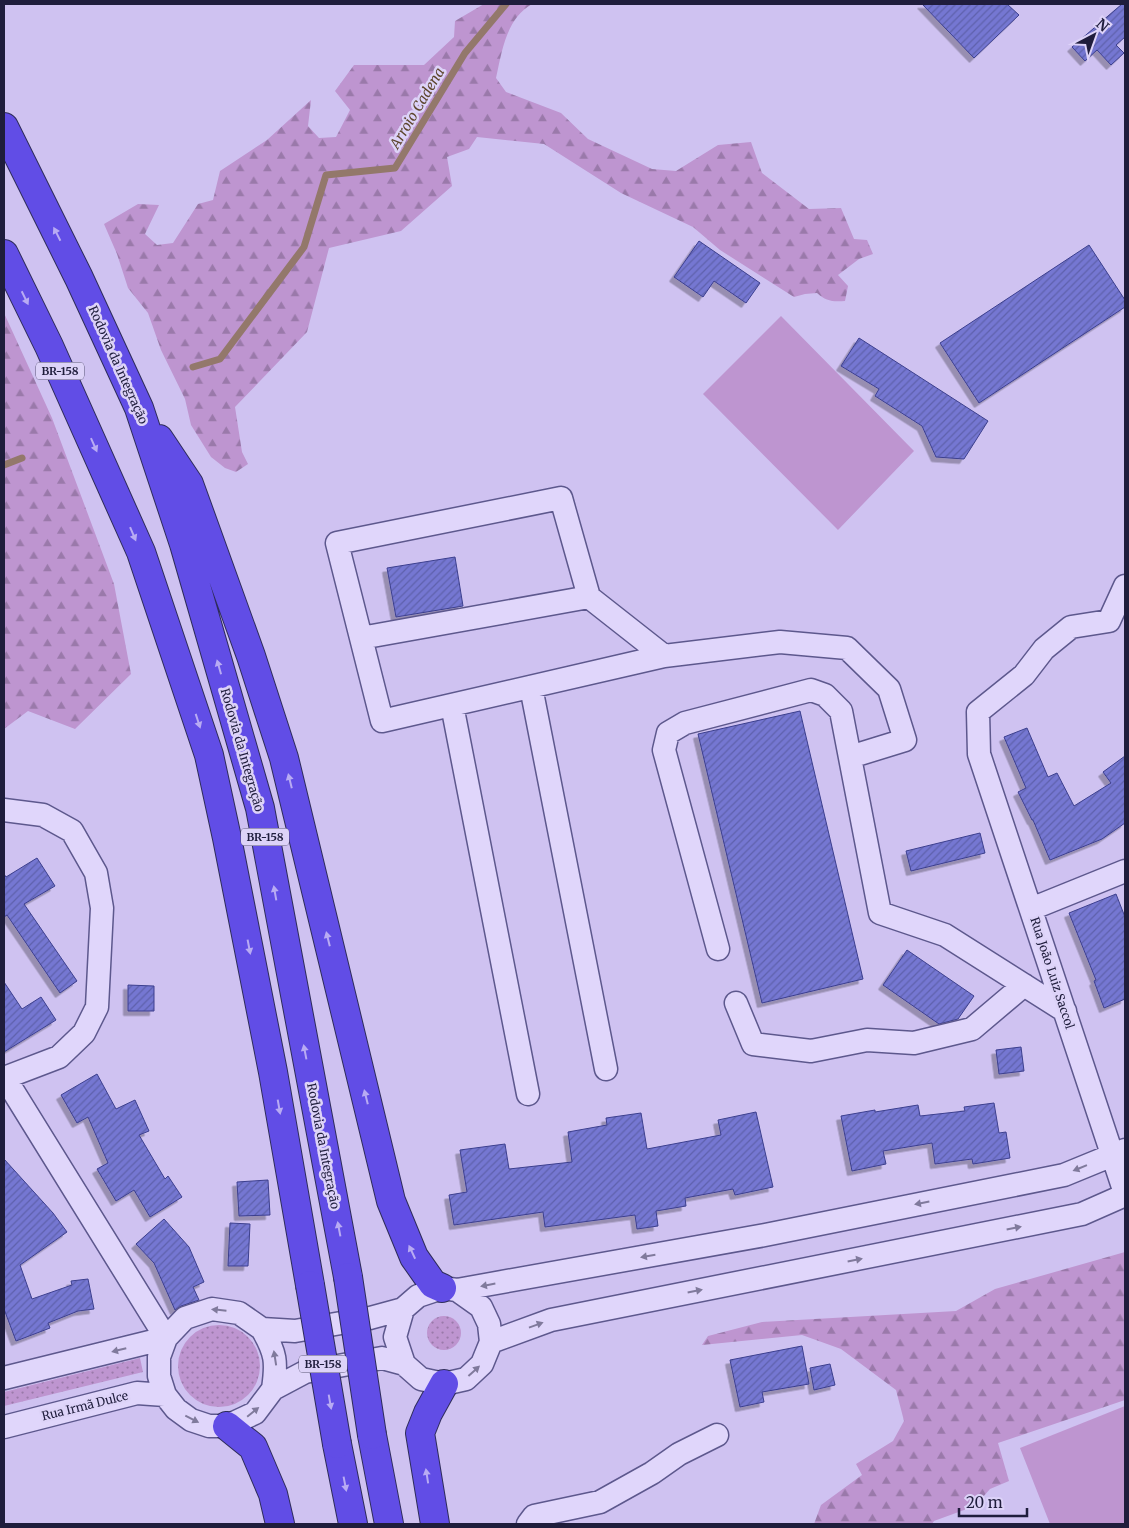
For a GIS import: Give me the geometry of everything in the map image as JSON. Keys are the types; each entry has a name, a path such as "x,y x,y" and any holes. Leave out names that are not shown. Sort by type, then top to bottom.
{"highway":[{"name":"Rodovia da Integração","path":"4,127 79,278 139,408 184,544 260,808 348,1277 372,1435 389,1524"},
{"name":"BR-158","path":"4,254 50,346 141,552 209,755 228,838 270,1053 337,1444 353,1524"},
{"path":"139,408 189,484 251,656 284,758 391,1201 414,1257 433,1284 450,1289"},
{"path":"435,1524 420,1433 428,1413 444,1384"},
{"path":"227,1426 253,1447 273,1494 280,1524"}],"street":[{"path":"664,656 589,597 561,498 337,543 382,721 664,656 780,642 847,648 889,689 905,740 850,757"},
{"name":"Rua João Luiz Saccol","path":"1125,586 1109,621 1071,627 1044,649 1024,675 978,712 979,754 1065,1011 1119,1152 1125,1194"},
{"path":"361,638 589,597"},
{"path":"531,687 606,1069"},
{"path":"718,949 664,750 668,733 685,723 811,690 825,695 841,711 880,913 945,935 1065,1011"},
{"path":"452,705 528,1094"},
{"path":"4,810 43,815 72,831 96,874 102,908 96,1007 84,1032 59,1057 4,1078 166,1338"},
{"path":"1031,909 1125,871"},
{"path":"736,1002 753,1044 811,1051 867,1040 914,1043 972,1029 1024,986"},
{"path":"262,1329 295,1331 370,1318 403,1309 418,1296 450,1289 774,1233 1064,1175 1119,1152"},
{"path":"491,1342 551,1320 1082,1214 1125,1194"},
{"path":"273,1389 276,1368 273,1348 262,1329 239,1313 212,1309 185,1318 166,1338 159,1357 159,1376 165,1395 176,1409 191,1420 209,1426 227,1426 255,1413 273,1389 304,1372 382,1358 404,1364 421,1379 444,1384 466,1379 482,1364 491,1342 489,1324 481,1307 450,1289"},
{"path":"403,1309 395,1337 404,1364"},
{"path":"4,1378 166,1338"},
{"name":"Rua Irmã Dulce","path":"4,1427 137,1393 165,1395"},
{"path":"528,1524 534,1516 600,1502 652,1473 679,1454 717,1435"}],"green space":[{"path":"484,4 532,4 516,18 503,47 496,78 506,92 561,113 588,139 652,169 676,171 718,145 751,142 762,173 809,209 841,208 854,239 867,240 873,254 859,259 838,275 848,286 845,301 823,298 817,293 794,297 720,250 693,227 621,193 544,144 477,137 469,149 447,157 452,186 401,231 329,248 307,332 235,407 242,452 248,464 236,472 225,468 211,457 191,425 185,399 161,350 148,313 128,288 117,254 104,224 138,204 159,205 145,234 157,245 173,243 198,204 213,200 220,171 267,140 311,100 308,126 319,138 336,137 350,110 335,91 354,65 424,65 454,37 455,21"},
{"path":"4,313 52,418 114,584 131,674 75,729 28,711 4,729"},
{"path":"781,316 914,451 838,530 703,394"},
{"path":"1125,1252 1125,1400 998,1443 1009,1481 990,1489 975,1506 934,1521 932,1524 814,1524 821,1505 862,1475 856,1464 893,1441 904,1421 896,1390 841,1349 802,1335 702,1345 708,1336 762,1322 956,1311 995,1289"},
{"path":"444,1316 451,1317 456,1321 460,1326 460,1340 456,1345 451,1349 444,1350 437,1349 432,1345 428,1340 427,1333 428,1326 432,1321 437,1317"},
{"path":"219,1325 235,1328 248,1337 257,1350 260,1366 257,1382 248,1395 235,1404 219,1407 203,1404 190,1395 181,1382 178,1366 181,1350 190,1337 203,1328"},
{"path":"140,1358 143,1372 4,1406 4,1392"},
{"path":"1125,1406 1125,1524 1050,1524 1020,1448"}],"building":[{"path":"922,4 1007,4 1019,15 974,58"},
{"path":"1122,4 1125,4 1125,37 1116,45 1124,53 1111,65 1097,50 1085,61 1072,47"},
{"path":"699,241 760,283 746,303 714,281 703,297 674,277"},
{"path":"1089,245 1125,300 1125,307 979,403 940,343"},
{"path":"859,338 988,421 964,459 936,457 922,426 875,396 879,389 841,366"},
{"path":"455,557 463,606 396,617 387,568"},
{"path":"800,711 863,979 762,1003 698,734"},
{"path":"1027,728 1048,777 1057,773 1074,806 1111,783 1103,772 1125,756 1125,823 1102,839 1050,860 1033,820 1018,792 1026,788 1004,737"},
{"path":"980,833 985,853 911,871 906,851"},
{"path":"37,858 55,886 24,904 77,981 60,993 7,915 4,917 4,874 6,877"},
{"path":"1116,894 1125,917 1125,999 1104,1008 1094,981 1096,980 1069,913"},
{"path":"907,950 974,996 958,1019 939,1024 883,985"},
{"path":"4,982 22,1009 41,997 56,1020 4,1052"},
{"path":"128,985 154,986 154,1011 128,1011"},
{"path":"1021,1047 1024,1071 999,1074 996,1050"},
{"path":"97,1074 116,1109 135,1100 149,1131 139,1135 165,1179 168,1176 182,1197 150,1217 134,1190 116,1201 97,1169 108,1163 88,1117 77,1123 61,1095"},
{"path":"994,1103 999,1133 1006,1132 1010,1158 973,1164 972,1159 935,1164 932,1143 883,1151 886,1164 852,1171 841,1116 918,1105 920,1116 965,1111 964,1107"},
{"path":"756,1112 773,1187 735,1195 733,1189 685,1198 686,1206 656,1211 658,1226 637,1229 635,1215 545,1227 543,1212 454,1225 449,1195 467,1192 460,1150 505,1144 509,1169 572,1162 568,1132 607,1125 606,1118 641,1113 647,1149 721,1135 718,1120"},
{"path":"4,1159 53,1213 67,1232 20,1265 32,1299 72,1285 71,1281 88,1279 94,1309 78,1311 48,1323 50,1328 16,1341 4,1309"},
{"path":"268,1180 270,1215 239,1216 237,1182"},
{"path":"164,1219 189,1247 204,1282 193,1287 199,1300 175,1310 154,1263 136,1244"},
{"path":"230,1223 250,1224 248,1266 228,1266"},
{"path":"802,1346 809,1384 762,1392 764,1402 740,1407 730,1360"},
{"path":"830,1364 835,1385 814,1390 810,1368"}],"waterway":[{"name":"Arroio Cadena","path":"193,367 220,359 304,247 326,175 395,168 465,53 506,4"},
{"name":"Arroio Cadena","path":"4,465 22,458"}]}
